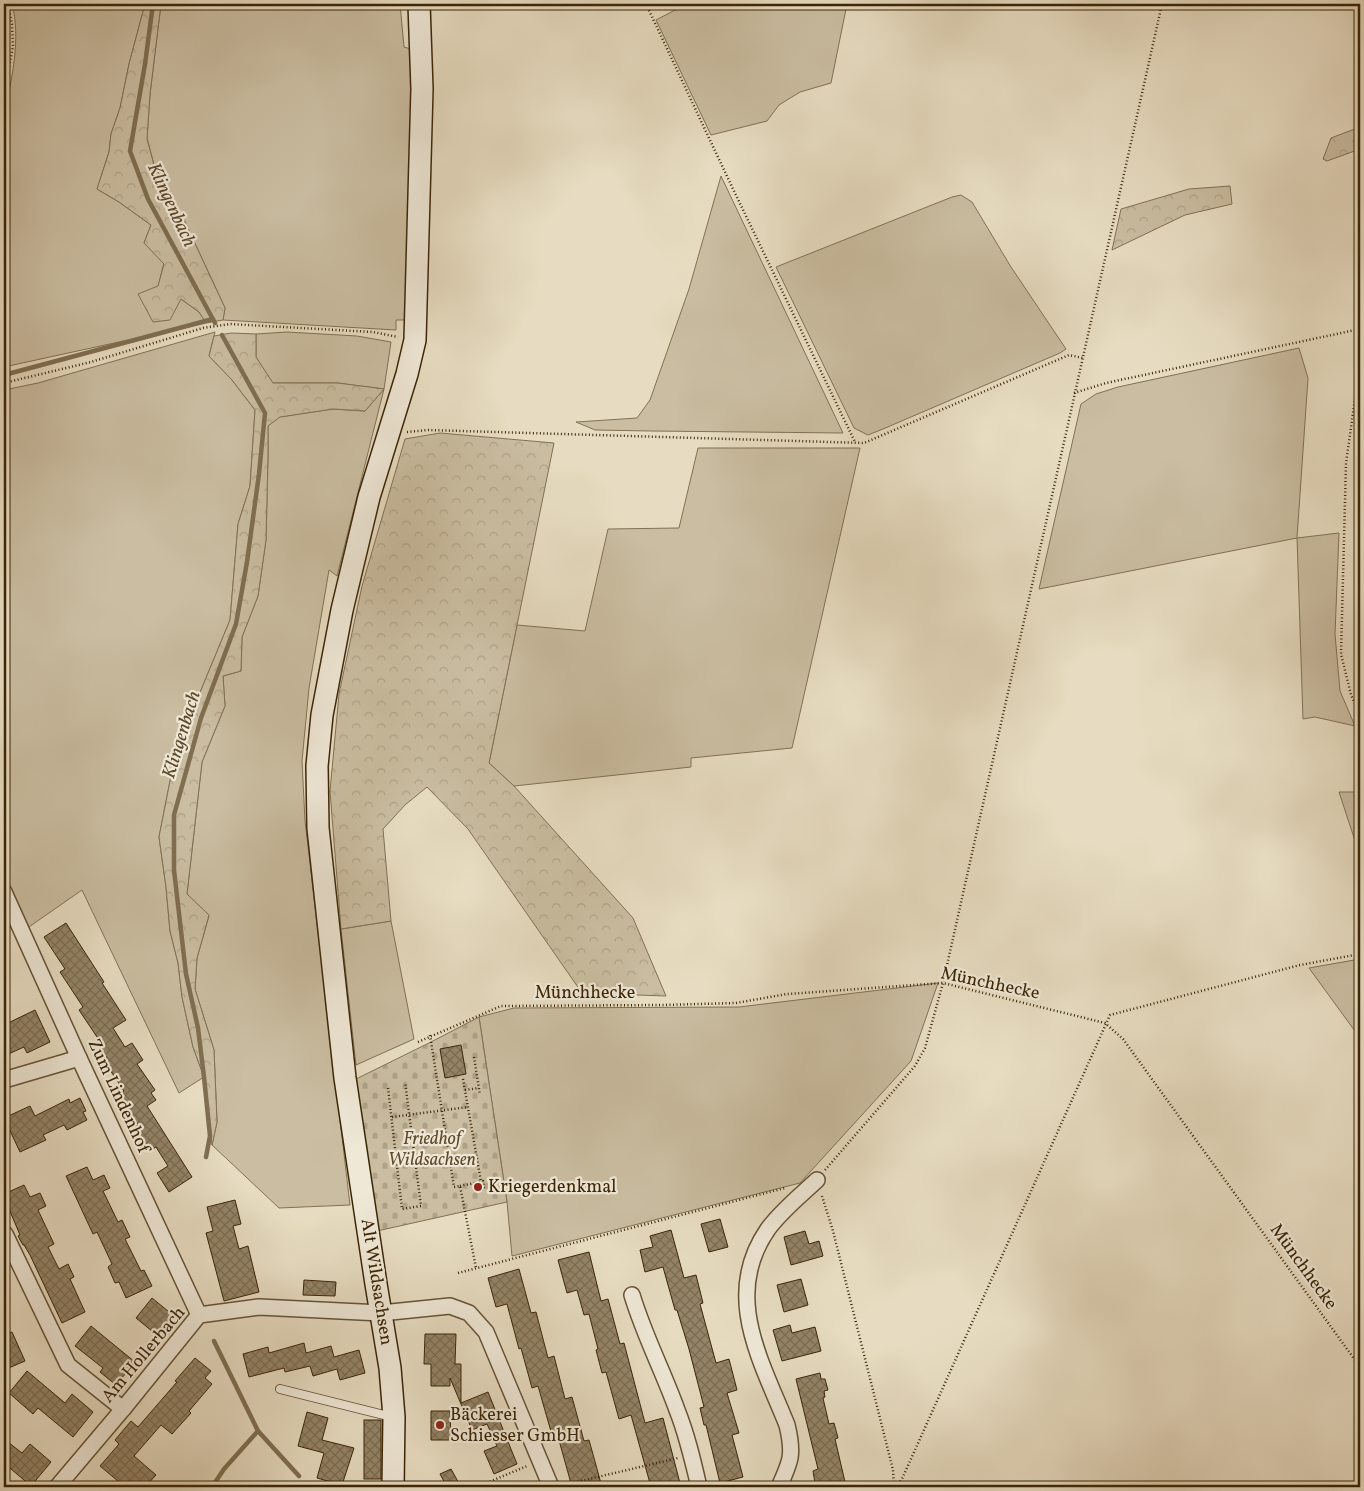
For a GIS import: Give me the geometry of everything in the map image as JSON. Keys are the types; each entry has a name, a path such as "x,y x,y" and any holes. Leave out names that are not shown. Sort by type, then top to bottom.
{"main road":[{"name":"Alt Wildsachsen","path":"393,1487 394,1417 390,1368 345,1078 318,828 317,766 322,716 342,610 370,498 388,434 408,374 415,340 422,99 419,4"}],"street":[{"name":"Zum Lindenhof","path":"4,892 79,1058 199,1314"},
{"path":"4,1080 79,1058"},
{"path":"779,1487 789,1465 791,1451 790,1436 787,1424 753,1342 746,1304 747,1284 753,1259 768,1229 817,1180"},
{"path":"5,1234 68,1366 123,1409"},
{"path":"632,1295 641,1322 677,1408 692,1455 699,1487"},
{"name":"Am Hollerbach","path":"57,1487 123,1409 199,1314 259,1307 381,1313 450,1306 469,1313 486,1332 551,1487"}],"lane":[{"path":"280,1389 394,1417"}],"path":[{"path":"4,94 13,46 12,24 8,4"},
{"path":"646,4 855,442"},
{"path":"895,1487 893,1470 833,1231 817,1180 915,1066 925,1048 943,983 1162,4"},
{"path":"4,383 91,362 204,328 230,324 372,332 415,340"},
{"path":"1074,393 1106,383 1360,329"},
{"path":"388,434 428,430 864,443 1069,356 1083,358"},
{"path":"1360,364 1346,462 1341,654 1351,695 1360,715"},
{"path":"895,1487 902,1479 1110,1015 1300,965 1360,954"},
{"name":"Münchhecke","path":"418,1042 501,1006 736,1003 787,994 943,983 1105,1023 1123,1039 1360,1367"},
{"path":"430,1036 454,1187 481,1182"},
{"path":"474,1057 480,1095"},
{"path":"464,1079 481,1182 483,1181 484,1189 476,1191 475,1183"},
{"path":"388,1088 402,1209 422,1206 405,1082"},
{"path":"465,1090 479,1088"},
{"path":"392,1117 468,1108"},
{"path":"460,1186 476,1268"},
{"path":"458,1273 788,1188"},
{"path":"558,1487 692,1455"},
{"path":"477,1487 540,1462"}],"green space":[{"path":"12,4 145,4 129,64 120,108 111,134 109,152 97,189 151,225 144,243 164,263 158,287 181,299 199,312 206,323 4,367 4,113 16,45 15,17"},
{"path":"145,4 161,4 150,94 147,139 154,165 185,222 225,308 223,320 206,323 199,312 181,299 170,320 153,322 138,294 158,286 164,264 144,243 151,225 97,189 109,152 111,134 120,108 129,64"},
{"path":"161,4 400,4 404,47 411,49 412,64 407,320 396,320 396,330 223,320 225,308 185,222 154,165 147,138 150,94"},
{"path":"683,4 847,4 831,83 800,92 779,105 767,121 711,135 656,20"},
{"path":"1360,127 1360,149 1327,161 1323,159 1331,138"},
{"path":"721,176 843,433 595,430 576,422 637,418 650,400 689,289"},
{"path":"1230,186 1232,204 1185,215 1112,250 1121,209 1189,189"},
{"path":"961,195 972,202 1011,267 1066,349 868,435 854,428 776,267"},
{"path":"215,332 209,356 232,380 255,410 250,486 238,524 230,620 182,736 170,781 159,837 170,931 178,963 182,997 193,1047 204,1077 179,1093 82,890 26,929 4,879 4,390 38,383"},
{"path":"287,332 357,336 391,342 384,389 337,383 272,383 256,357 256,334"},
{"path":"231,333 256,334 256,357 273,383 338,383 384,389 365,411 333,409 280,417 268,426 266,540 258,596 242,637 241,671 223,676 225,706 202,762 187,894 209,915 197,958 195,989 214,1050 217,1122 212,1145 204,1077 193,1047 182,997 178,963 170,931 159,837 170,781 182,736 230,620 238,524 250,486 255,410 232,380 209,356 214,336"},
{"path":"1299,348 1308,378 1297,538 1039,589 1081,404 1096,394 1118,387"},
{"path":"384,389 337,576 329,570 309,688 302,761 305,821 350,1205 279,1208 212,1145 217,1122 214,1050 195,989 197,958 209,916 187,894 202,762 225,706 223,676 241,671 242,637 258,596 266,540 268,426 279,417 333,409 365,411"},
{"path":"440,433 554,443 489,763 514,786 633,918 666,996 582,993 468,829 427,787 405,805 383,829 391,921 341,929 330,791 339,694 362,586 405,439"},
{"path":"698,448 860,448 792,748 691,758 691,767 514,786 489,763 517,625 585,631 608,529 679,528"},
{"path":"1360,453 1360,610 1356,562"},
{"path":"1339,533 1335,634 1340,691 1355,726 1315,717 1303,719 1297,538"},
{"path":"1339,792 1360,792 1360,856"},
{"path":"391,921 414,1039 356,1065 341,929"},
{"path":"1360,959 1360,1038 1309,968"},
{"path":"938,983 911,1061 800,1183 512,1256 507,1202 479,1017 514,1008 739,1007"},
{"name":"Friedhof Wildsachsen","path":"479,1017 507,1202 377,1231 356,1079"}],"building":[{"path":"66,923 126,1020 113,1028 125,1047 132,1043 143,1060 137,1064 155,1090 151,1093 156,1100 147,1106 192,1177 169,1192 157,1173 168,1166 156,1147 149,1151 133,1128 138,1125 118,1095 124,1091 106,1064 108,1062 99,1048 103,1046 79,1010 83,1007 60,972 65,969 44,937"},
{"path":"35,1010 50,1042 27,1053 24,1047 4,1056 4,1025"},
{"path":"461,1045 466,1074 445,1078 440,1049"},
{"path":"80,1098 86,1111 83,1112 87,1120 67,1130 64,1125 43,1135 46,1140 20,1152 4,1118 30,1106 35,1116 69,1099 70,1103"},
{"path":"87,1167 93,1180 104,1175 110,1188 103,1191 118,1222 122,1220 130,1237 125,1239 141,1271 144,1270 152,1286 126,1298 119,1282 115,1283 108,1267 112,1264 97,1232 93,1234 66,1176"},
{"path":"24,1185 30,1197 40,1193 46,1206 38,1210 54,1244 48,1247 59,1269 68,1264 74,1277 70,1279 85,1312 62,1323 30,1255 18,1236 20,1235 4,1197 4,1194"},
{"path":"235,1200 241,1224 233,1226 239,1249 248,1246 259,1292 224,1301 206,1233 213,1231 207,1207"},
{"path":"720,1219 728,1247 709,1252 701,1224"},
{"path":"671,1230 684,1278 696,1275 703,1303 700,1304 716,1363 729,1359 737,1390 727,1393 739,1433 732,1435 743,1477 720,1483 700,1408 704,1407 689,1349 677,1310 675,1310 663,1267 645,1272 640,1250 653,1247 650,1236"},
{"path":"805,1231 809,1244 819,1241 823,1256 791,1265 784,1237"},
{"path":"589,1252 601,1301 608,1299 620,1344 624,1343 645,1423 663,1418 681,1487 651,1487 631,1415 619,1419 606,1372 602,1373 589,1314 584,1315 577,1290 567,1293 558,1260"},
{"path":"519,1269 531,1313 536,1312 548,1358 554,1356 565,1399 572,1397 584,1441 589,1440 602,1487 572,1487 557,1433 552,1435 538,1386 532,1388 507,1304 496,1307 488,1278"},
{"path":"801,1279 808,1305 784,1312 777,1285"},
{"path":"304,1280 336,1282 335,1296 303,1295"},
{"path":"152,1298 174,1316 158,1336 136,1318"},
{"path":"790,1325 792,1333 815,1327 821,1351 782,1361 773,1330"},
{"path":"91,1326 135,1362 116,1385 100,1372 103,1368 75,1346"},
{"path":"12,1332 25,1361 4,1370 4,1335"},
{"path":"425,1334 456,1334 455,1364 461,1364 461,1403 488,1392 517,1464 494,1474 484,1451 497,1446 487,1424 472,1430 450,1378 450,1386 431,1386 431,1364 424,1364"},
{"path":"304,1343 306,1353 331,1346 334,1357 359,1350 365,1373 340,1380 337,1369 313,1376 310,1366 285,1372 284,1368 249,1377 243,1354 268,1347 269,1353"},
{"path":"195,1358 211,1371 205,1378 212,1384 189,1411 191,1413 172,1434 161,1425 134,1456 156,1475 145,1487 125,1487 100,1466 119,1444 115,1440 131,1421 138,1427"},
{"path":"27,1371 65,1403 72,1394 93,1412 73,1437 38,1408 33,1414 9,1393"},
{"path":"820,1373 821,1379 825,1379 828,1390 824,1391 825,1397 823,1398 829,1424 834,1423 838,1438 835,1439 845,1482 823,1487 822,1482 815,1483 813,1471 818,1469 796,1379"},
{"path":"431,1411 450,1411 451,1440 431,1440"},
{"path":"307,1412 328,1418 322,1440 354,1448 342,1485 317,1478 324,1453 298,1446"},
{"path":"364,1420 381,1420 381,1479 364,1479"},
{"path":"4,1439 22,1453 30,1444 51,1462 31,1486 4,1463"},
{"path":"451,1469 461,1487 447,1487 440,1474"}],"waterway":[{"name":"Klingenbach","path":"153,4 130,151 148,199 215,323"},
{"path":"4,375 213,319"},
{"name":"Klingenbach","path":"206,1157 210,1136 198,1028 186,974 174,870 174,815 201,718 236,624 247,562 265,413 222,335"},
{"name":"Klingenbach","path":"214,1341 258,1431 299,1476"},
{"path":"212,1487 224,1469 258,1431"}],"place":[{"name":"Kriegerdenkmal","path":"478,1187"},
{"name":"Bäckerei Schiesser GmbH","path":"440,1425"}]}
